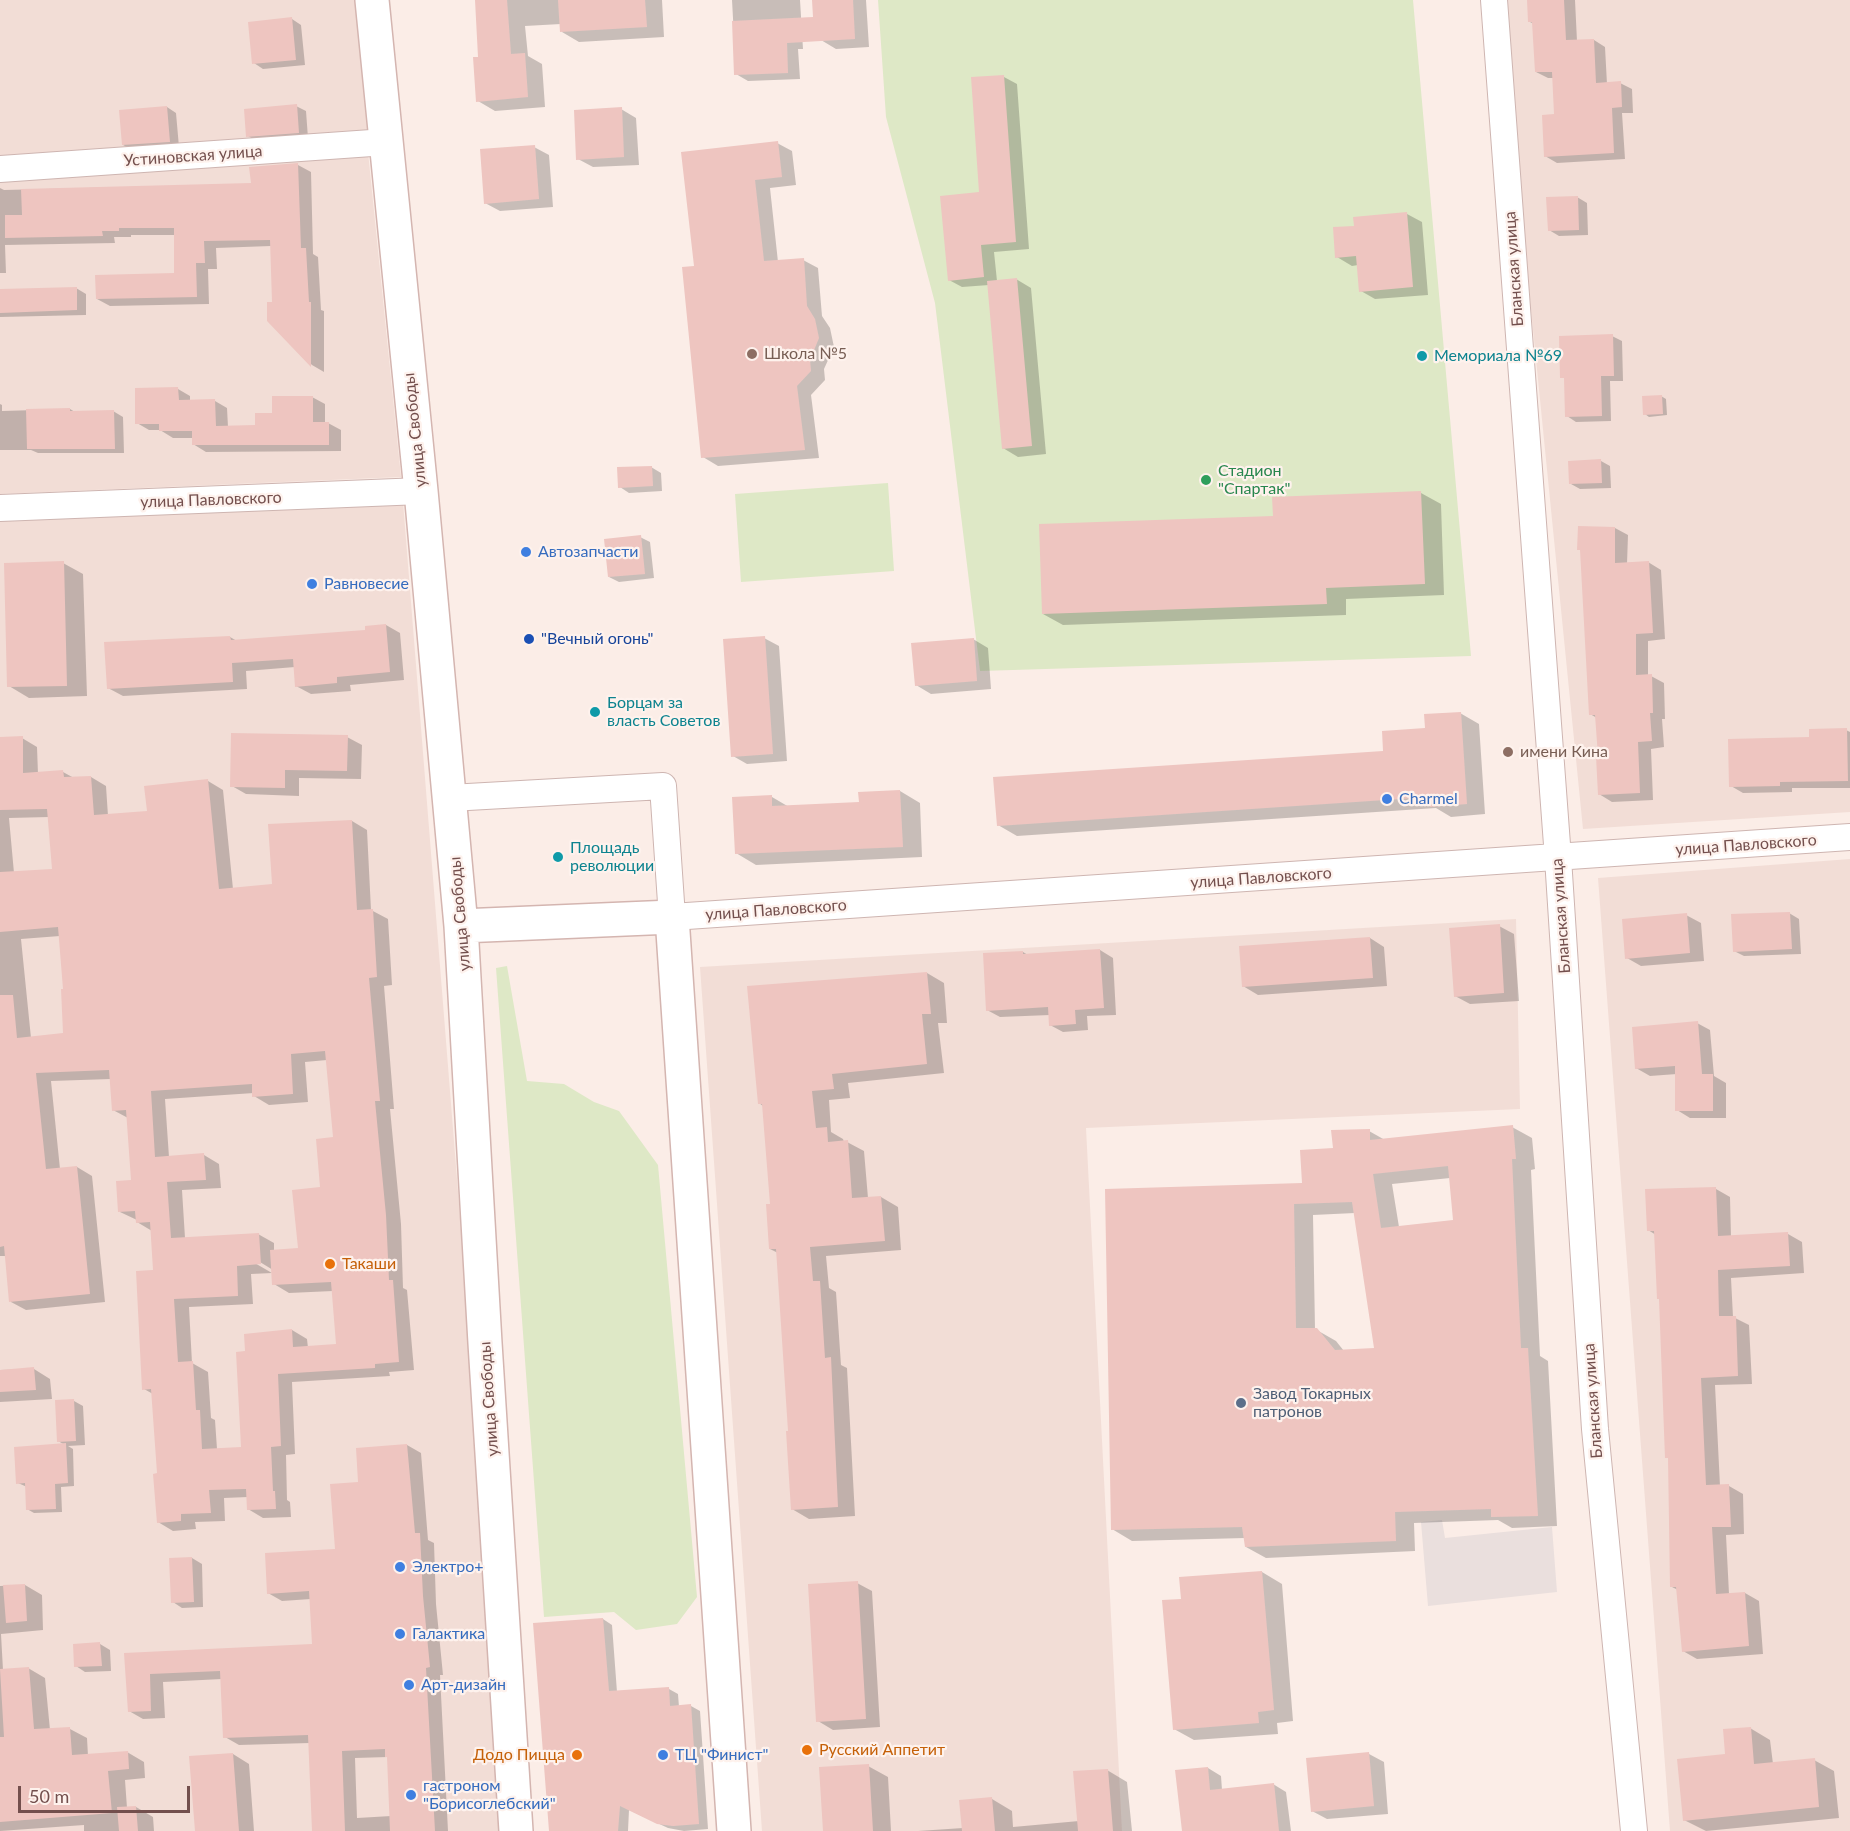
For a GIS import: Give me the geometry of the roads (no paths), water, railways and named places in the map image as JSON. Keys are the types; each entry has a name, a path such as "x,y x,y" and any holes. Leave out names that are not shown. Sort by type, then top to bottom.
{"main road":[{"name":"улица Свободы","path":"372,0 422,491 461,926 516,1831"},
{"path":"461,926 672,917 734,1831"}],"street":[{"name":"Бланская улица","path":"1494,0 1558,858 1595,1429 1634,1831"},
{"name":"Устиновская улица","path":"0,170 386,142"},
{"name":"улица Павловского","path":"0,508 422,491"},
{"path":"450,798 663,786 672,917"},
{"name":"улица Павловского","path":"672,917 1850,837"}],"place":[{"name":"Школа №5","path":"752,354"},
{"name":"Мемориала №69","path":"1422,356"},
{"name":"Стадион \"Спартак\"","path":"1206,480"},
{"name":"Автозапчасти","path":"526,552"},
{"name":"Равновесие","path":"312,584"},
{"name":"\"Вечный огонь\"","path":"529,639"},
{"name":"Борцам за власть Советов","path":"595,712"},
{"name":"имени Кина","path":"1508,752"},
{"name":"Charmel","path":"1387,799"},
{"name":"Площадь революции","path":"558,857"},
{"name":"Такаши","path":"330,1264"},
{"name":"Завод Токарных патронов","path":"1241,1403"},
{"name":"Электро+","path":"400,1567"},
{"name":"Галактика","path":"400,1634"},
{"name":"Арт-дизайн","path":"409,1685"},
{"name":"Русский Аппетит","path":"807,1750"},
{"name":"Додо Пицца","path":"577,1755"},
{"name":"ТЦ \"Финист\"","path":"663,1755"},
{"name":"гастроном \"Борисоглебский\"","path":"411,1795"}]}
